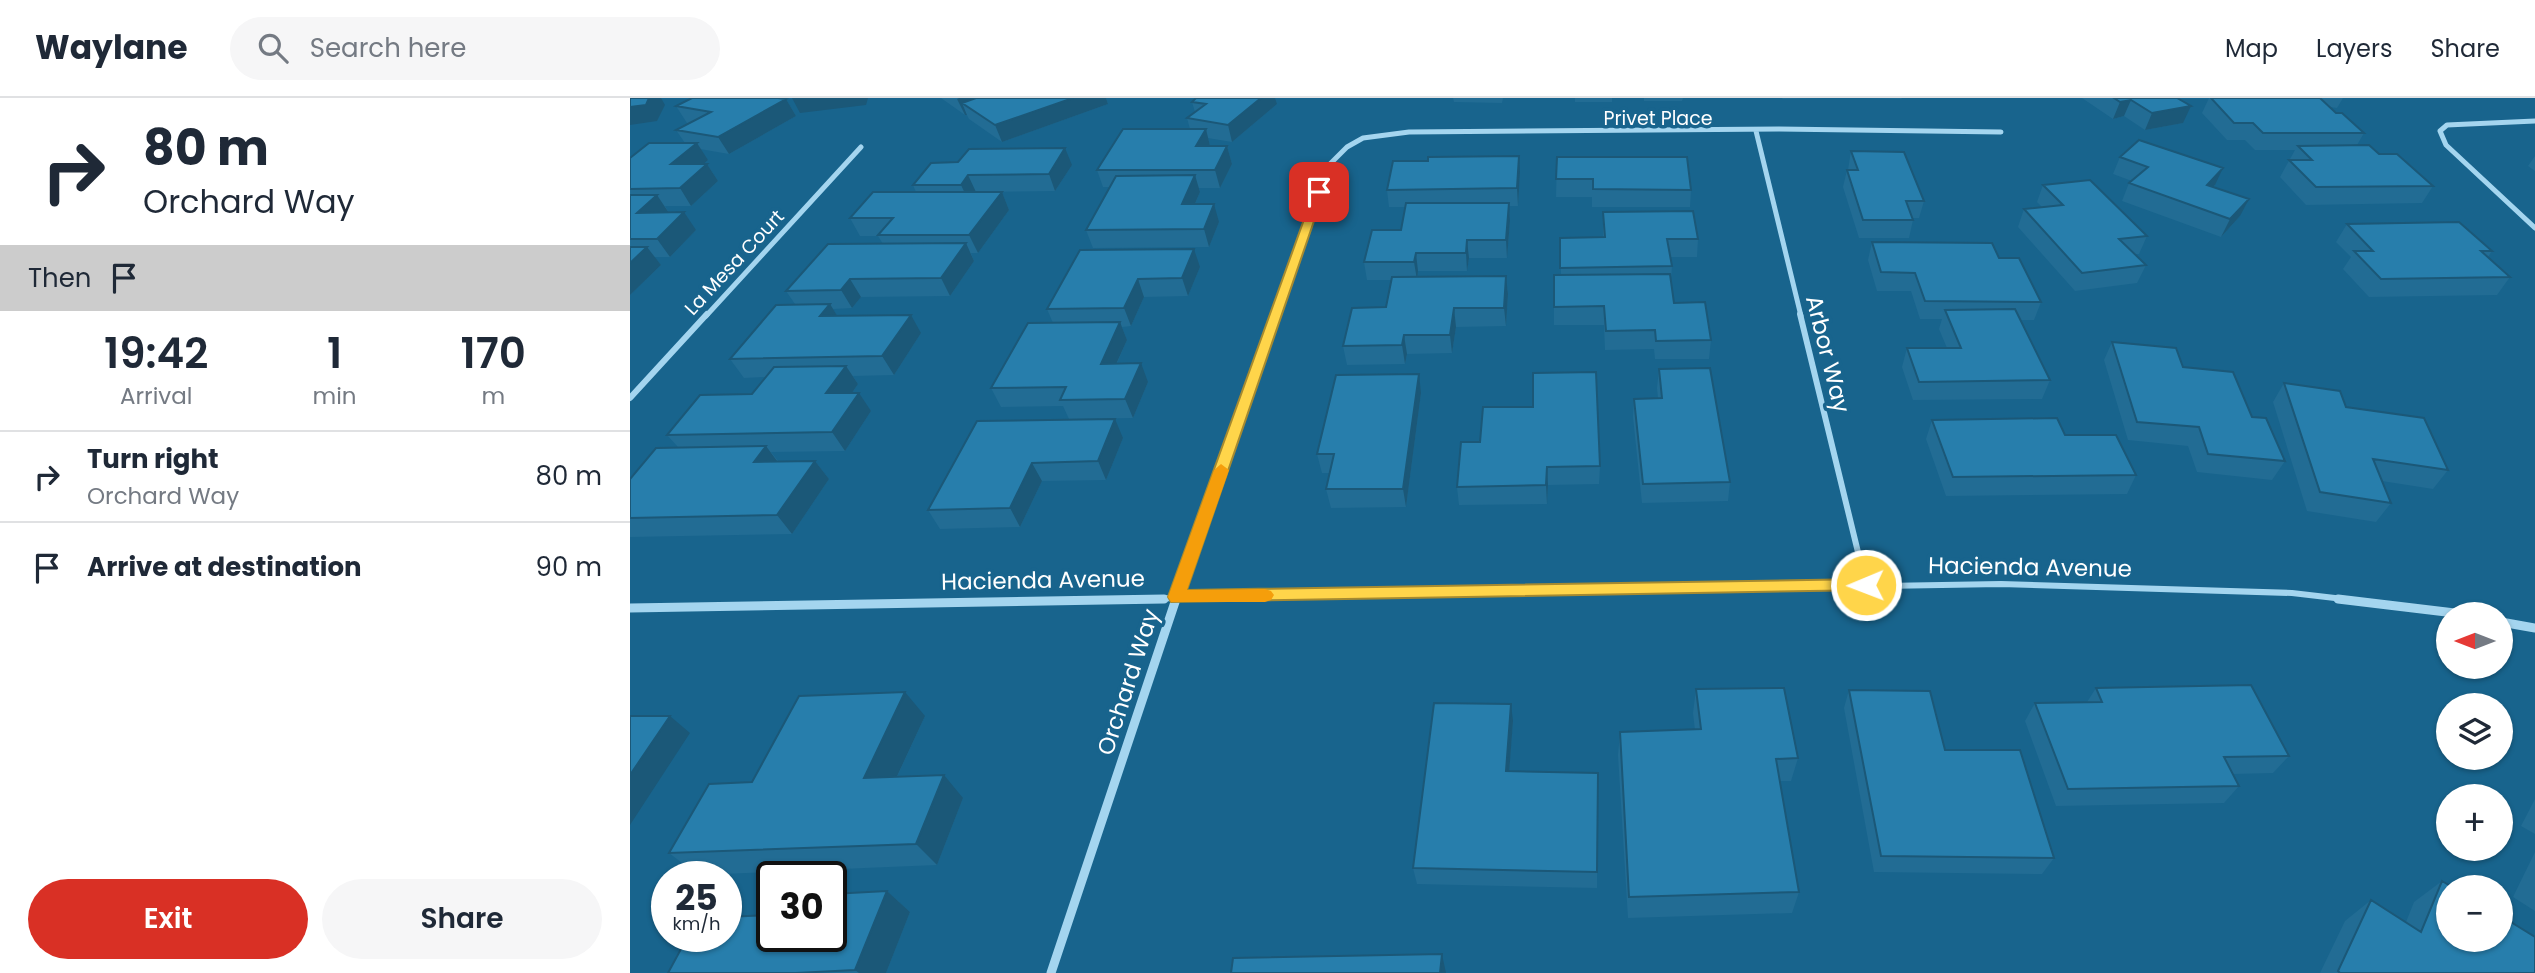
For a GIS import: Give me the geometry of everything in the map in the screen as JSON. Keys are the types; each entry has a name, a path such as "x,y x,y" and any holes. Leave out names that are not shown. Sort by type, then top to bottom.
{"street":[{"path":"2535,121 2447,125 2440,131 2446,145 2535,228"},
{"name":"Privet Place","path":"1328,166 1350,142 1367,136 1409,132 1864,128 2001,132"},
{"name":"Arbor Way","path":"1756,131 1866,585"},
{"name":"La Mesa Court","path":"630,398 861,147"},
{"name":"Orchard Way","path":"1051,973 1177,597 1328,166"},
{"name":"Hacienda Avenue","path":"630,608 2001,584 2292,593 2436,611"},
{"path":"2513,624 2535,628"}],"building":[{"path":"630,98 649,98 646,105 630,107"},
{"path":"692,98 786,99 718,137 676,130 711,112 676,106"},
{"path":"976,98 1073,98 995,125 962,103"},
{"path":"1196,98 1261,98 1228,125 1187,118 1206,104 1192,102"},
{"path":"2114,98 2177,98 2191,106 2152,113 2131,100 2120,102"},
{"path":"2211,98 2320,98 2364,133 2263,133 2253,123 2234,123"},
{"path":"1123,129 1206,129 1196,146 1227,146 1215,170 1097,170"},
{"path":"2139,140 2223,168 2207,185 2249,199 2230,219 2129,183 2148,167 2120,157"},
{"path":"649,143 697,143 671,164 707,164 680,188 630,189 630,158"},
{"path":"2369,145 2379,154 2397,154 2433,186 2316,187 2289,160 2312,160 2298,146"},
{"path":"1065,148 1049,174 968,175 961,185 913,185 931,163 958,162 969,149"},
{"path":"1851,151 1904,152 1924,201 1906,201 1913,220 1863,220 1847,170 1858,170"},
{"path":"1519,156 1517,188 1387,190 1393,161 1428,161 1428,157"},
{"path":"1557,157 1687,157 1691,190 1593,189 1593,179 1556,179"},
{"path":"1195,175 1182,204 1214,204 1204,229 1086,230 1116,176"},
{"path":"2090,180 2147,236 2119,239 2146,265 2082,273 2024,209 2063,205 2043,185"},
{"path":"873,192 1002,192 969,235 878,235 893,218 850,218"},
{"path":"630,195 657,195 637,213 684,212 657,239 630,239"},
{"path":"1406,203 1509,203 1506,240 1467,240 1466,253 1416,253 1414,262 1364,262 1372,230 1401,230"},
{"path":"1693,211 1698,239 1667,239 1672,266 1560,268 1560,238 1605,237 1603,212"},
{"path":"2459,222 2492,251 2481,251 2510,277 2381,279 2354,251 2373,251 2347,224"},
{"path":"1872,242 1992,243 1999,258 2019,258 2041,302 1925,301 1915,273 1881,272"},
{"path":"966,243 941,278 850,279 841,290 786,291 828,244"},
{"path":"630,247 647,247 630,263"},
{"path":"1194,249 1182,278 1138,279 1124,308 1047,309 1080,250"},
{"path":"1670,274 1674,303 1705,302 1711,340 1656,341 1655,330 1606,331 1604,306 1554,307 1554,275"},
{"path":"1506,276 1504,308 1454,308 1450,335 1404,335 1402,345 1343,346 1352,308 1386,307 1392,277"},
{"path":"830,304 820,316 911,315 882,356 730,359 776,305"},
{"path":"2015,309 2050,380 1919,382 1907,348 1961,348 1945,310"},
{"path":"1120,322 1101,364 1141,363 1125,399 1060,400 1066,387 991,388 1028,323"},
{"path":"2112,342 2176,348 2183,367 2233,372 2252,417 2266,418 2285,461 2208,454 2199,427 2137,422"},
{"path":"846,366 826,393 859,393 832,432 667,435 700,395 752,394 774,367"},
{"path":"1710,368 1730,482 1643,484 1634,399 1662,398 1659,369"},
{"path":"1596,372 1600,466 1547,467 1546,485 1457,487 1461,442 1480,442 1483,407 1533,407 1533,373"},
{"path":"1419,374 1403,489 1326,489 1334,454 1317,454 1336,375"},
{"path":"2284,383 2340,391 2346,407 2424,418 2448,470 2373,459 2391,503 2320,492"},
{"path":"2057,418 2065,435 2116,435 2136,475 1953,477 1932,420"},
{"path":"1115,419 1098,461 1032,463 1010,508 928,510 977,421"},
{"path":"766,446 754,462 815,461 777,515 630,518 630,479 656,448"},
{"path":"2251,685 2289,756 2224,757 2239,786 2068,789 2035,703 2102,702 2096,688"},
{"path":"1784,688 1798,758 1776,759 1799,892 1629,897 1620,732 1701,729 1696,689"},
{"path":"1849,690 1930,691 1945,750 2020,750 2054,858 1881,856"},
{"path":"905,692 864,778 944,775 916,844 669,853 709,784 752,782 799,696"},
{"path":"1434,703 1511,704 1506,771 1598,773 1597,872 1413,868"},
{"path":"630,716 670,716 630,775"},
{"path":"887,891 855,970 668,973 679,952 742,952 742,916 756,916 756,952 847,952 847,893"},
{"path":"2436,896 2436,952 2513,952 2513,923 2535,937 2535,973 2338,971 2371,900 2421,932"},
{"path":"1442,954 1440,973 1231,973 1233,958"}],"slow traffic":[{"path":"1221,470 1177,597 1265,595"}],"route":[{"path":"1319,192 1177,597 1866,585"}]}
